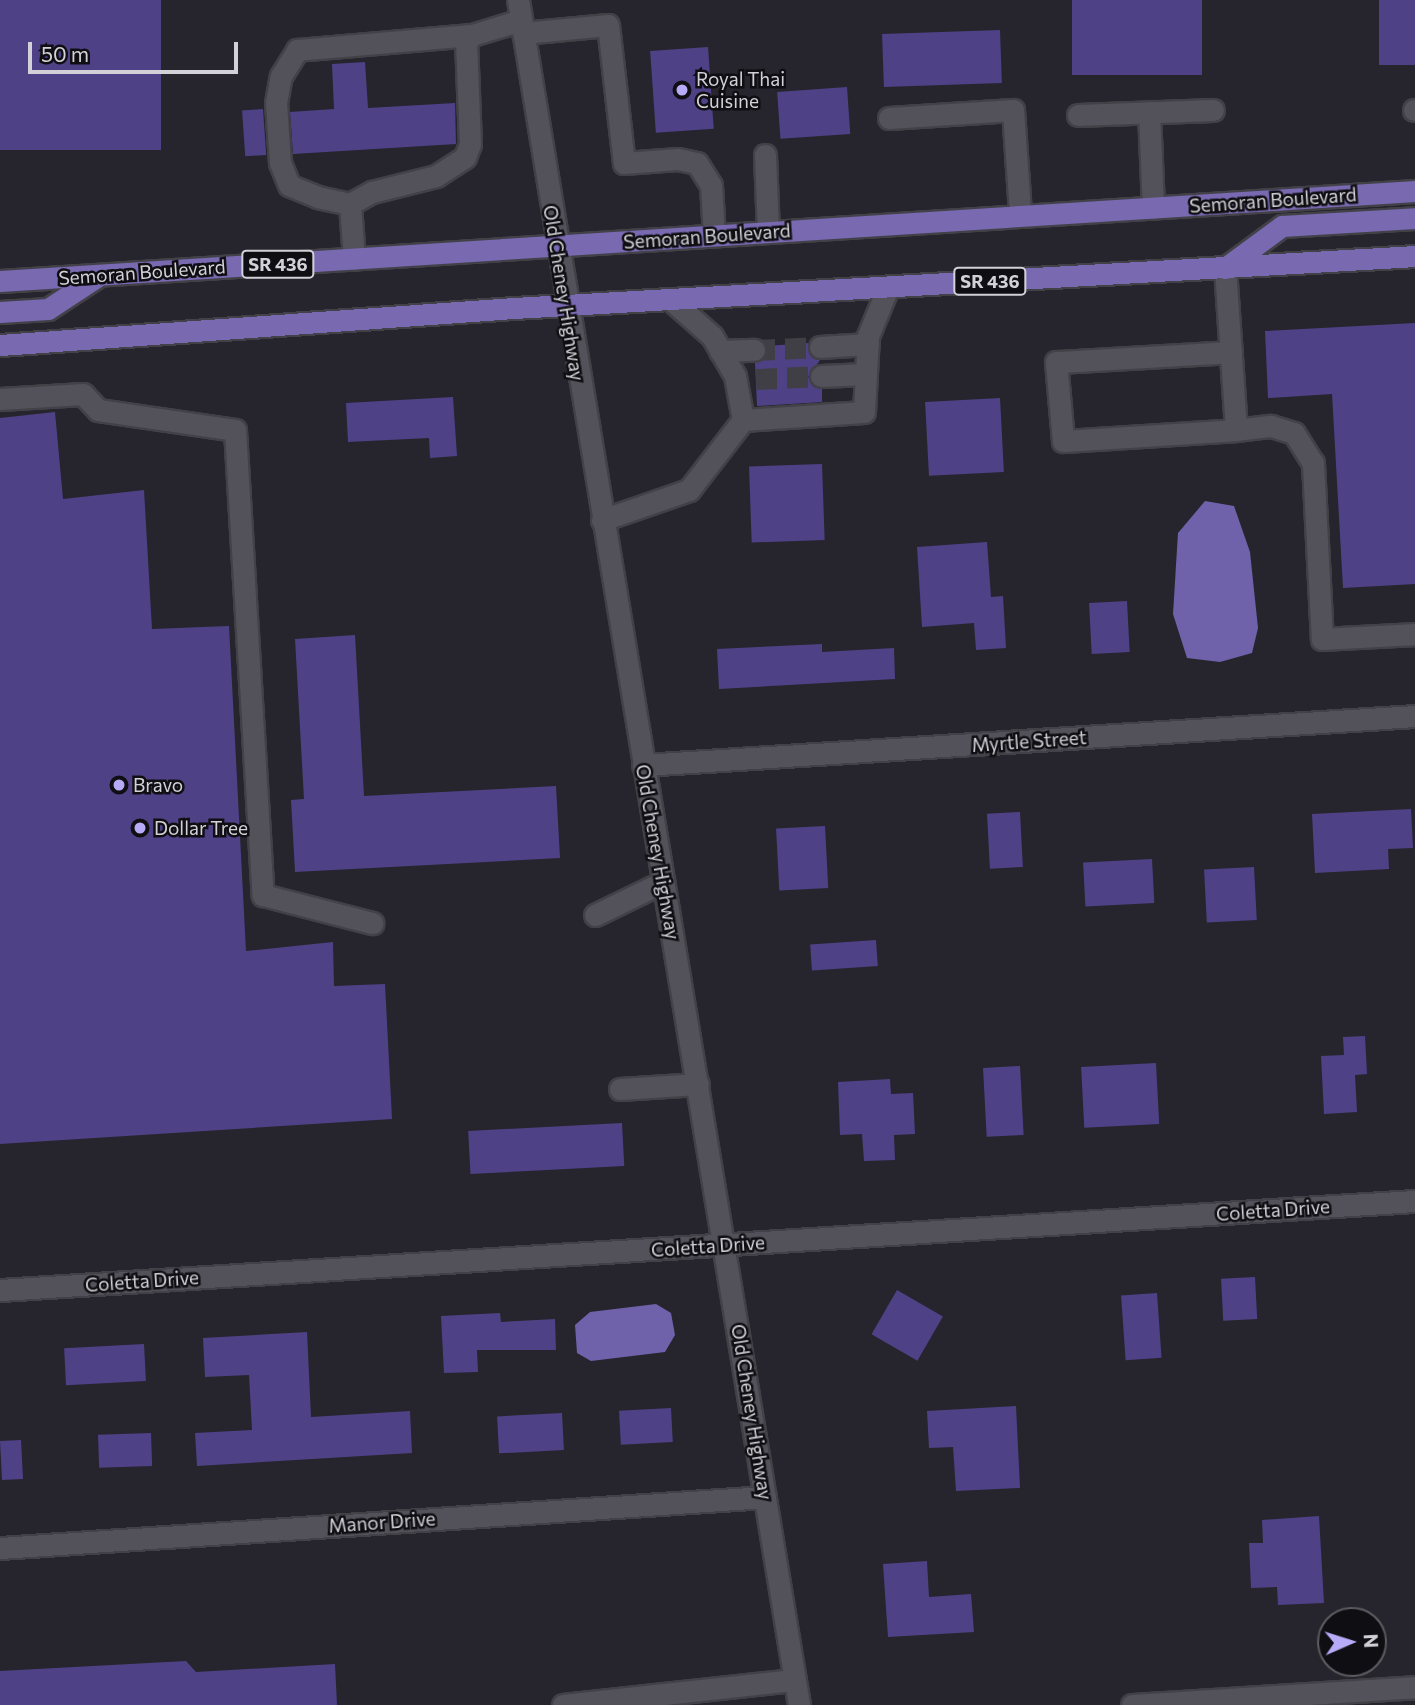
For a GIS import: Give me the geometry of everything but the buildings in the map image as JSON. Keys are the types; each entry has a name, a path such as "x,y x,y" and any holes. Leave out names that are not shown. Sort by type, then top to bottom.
{"main road":[{"name":"Semoran Boulevard","path":"0,281 556,249 1020,214 1415,191"},
{"path":"1225,268 1282,226 1415,218"},
{"name":"SR 436","path":"0,345 565,305 1415,256"},
{"path":"0,312 48,309 99,275"}],"street":[{"path":"472,35 466,42 470,144 465,157 436,176 372,192 350,204 318,197 289,184 281,163 276,103 281,76 297,50 472,35 521,18 608,25 624,163 678,159 697,163 711,185 714,235"},
{"name":"Old Cheney Highway","path":"521,18 565,305 725,1245 799,1705"},
{"path":"889,118 1013,110 1020,214"},
{"path":"1078,115 1213,110"},
{"path":"1149,112 1153,208"},
{"path":"765,155 768,232"},
{"path":"350,204 354,259"},
{"path":"1225,268 1236,430"},
{"path":"743,420 864,412 868,344 888,287"},
{"path":"602,520 689,489 743,420 746,380 720,351 712,336 670,299"},
{"path":"820,347 868,344"},
{"path":"720,351 754,350"},
{"path":"1231,352 1056,362 1063,441 1271,426 1294,433 1309,453 1322,639 1415,634"},
{"path":"821,376 866,374"},
{"path":"0,399 83,394 98,410 235,430 263,894 372,923"},
{"name":"Myrtle Street","path":"643,765 1415,716"},
{"path":"595,915 663,882"},
{"path":"620,1089 698,1084"},
{"name":"Coletta Drive","path":"0,1290 1415,1200"},
{"name":"Manor Drive","path":"0,1548 765,1497"},
{"path":"563,1705 795,1680"},
{"path":"1132,1705 1415,1687"}],"shaded area":[{"path":"1205,501 1234,506 1250,552 1258,628 1252,653 1220,662 1187,658 1173,614 1178,533"},
{"path":"656,1304 671,1313 675,1335 665,1352 591,1361 577,1353 575,1325 590,1312"}],"tunnel":[{"path":"754,350 820,347"},
{"path":"756,379 821,376"}],"place":[{"name":"Royal Thai Cuisine","path":"682,90"},
{"name":"Bravo","path":"119,785"},
{"name":"Dollar Tree","path":"140,828"}]}
